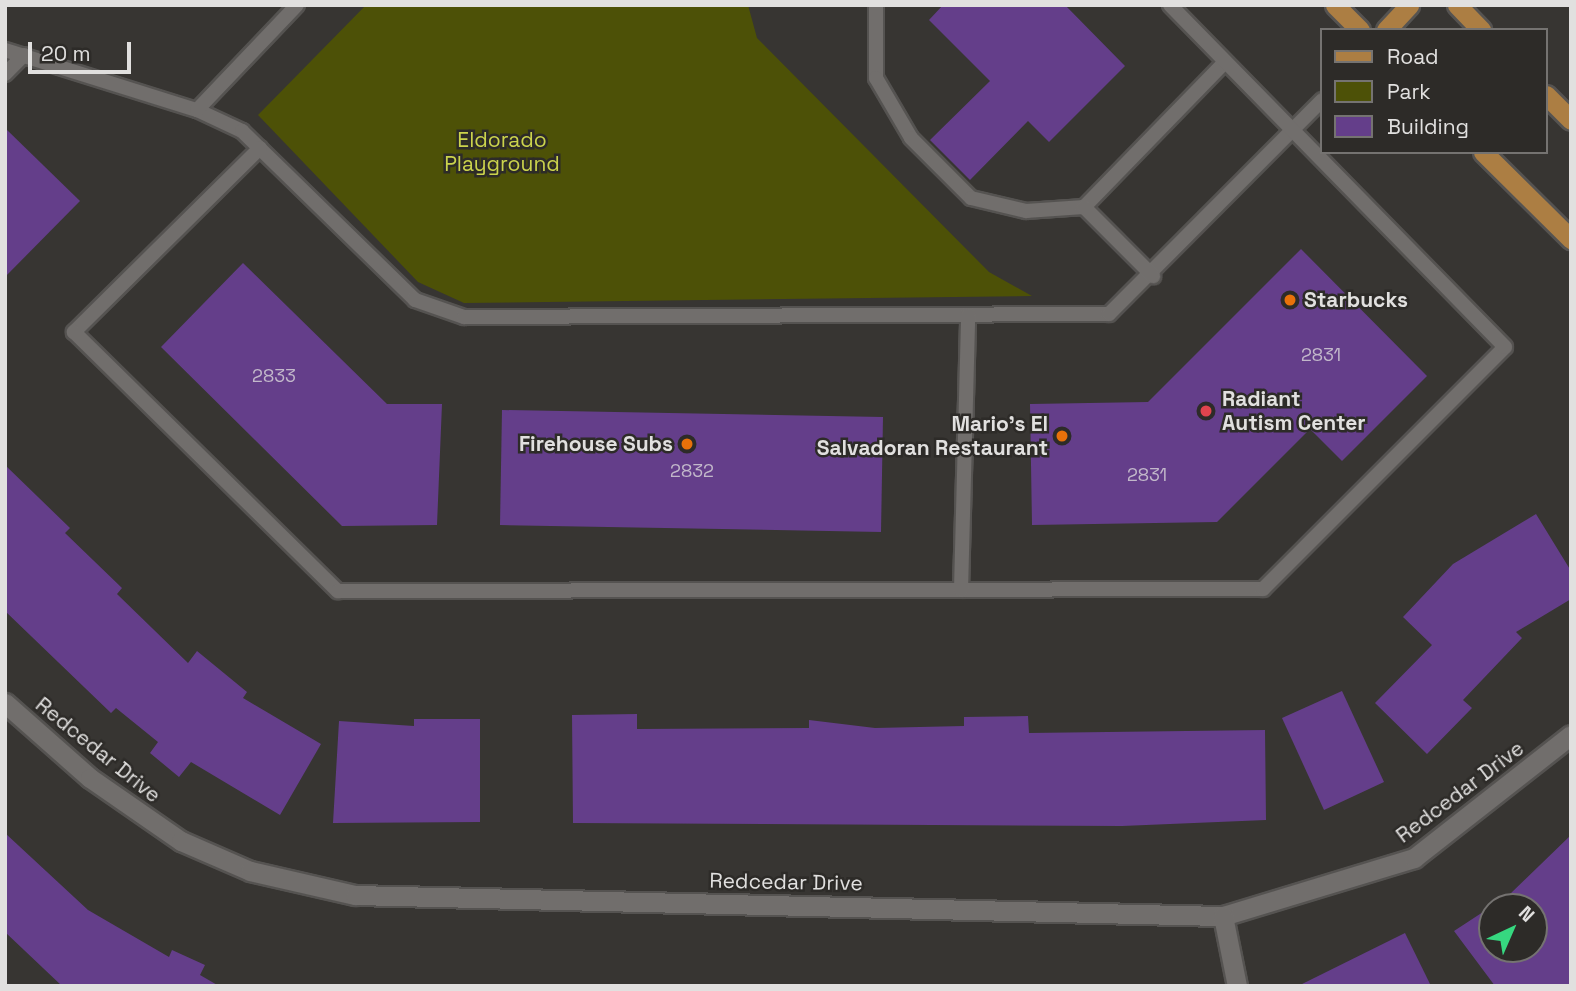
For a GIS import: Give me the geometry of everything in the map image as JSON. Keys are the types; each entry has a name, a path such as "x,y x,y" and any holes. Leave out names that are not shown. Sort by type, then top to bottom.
{"main road":[{"path":"1335,5 1358,28"},
{"path":"1388,28 1409,5"},
{"path":"1457,5 1479,28"},
{"path":"1548,97 1571,120"},
{"path":"1485,154 1571,239"}],"street":[{"name":"Redcedar Drive","path":"5,703 90,778 181,841 250,871 355,894 1223,916 1415,858 1571,735"},
{"path":"1223,916 1237,986"}],"lane":[{"path":"197,110 297,5"},
{"path":"876,5 876,78 911,138 971,198 1026,211 1084,207 1225,62"},
{"path":"260,148 74,332 338,591 1263,589 1505,347 1170,5"},
{"path":"5,50 197,110 260,148 415,300 464,317 1109,314 1153,276 1320,102"},
{"path":"5,74 24,55"},
{"path":"1084,207 1153,276"},
{"path":"961,590 968,315"}],"green space":[{"name":"Eldorado Playground","path":"366,5 748,5 757,38 989,272 1032,296 464,303 418,282 258,115"}],"building":[{"path":"943,5 1065,5 1125,66 1049,142 1028,121 970,180 930,140 990,81 929,20"},
{"path":"5,128 80,201 5,277"},
{"path":"1301,249 1427,376 1342,461 1310,429 1217,522 1032,525 1030,404 1148,402"},
{"path":"243,263 387,404 442,404 437,525 342,526 161,347"},
{"path":"502,410 883,417 881,532 500,525"},
{"path":"5,465 70,528 65,533 122,588 117,594 188,663 197,651 247,692 243,698 321,744 280,815 191,762 179,777 150,753 158,742 116,708 111,713 5,611"},
{"path":"1536,514 1571,571 1571,599 1516,632 1522,638 1463,700 1472,708 1427,754 1375,703 1432,645 1403,617 1453,564"},
{"path":"1342,691 1384,782 1324,810 1282,718"},
{"path":"637,714 637,729 809,728 809,720 875,728 964,726 964,717 1028,716 1029,733 1265,730 1266,820 1122,826 573,823 572,715"},
{"path":"414,719 480,719 480,822 333,823 339,721 414,726"},
{"path":"5,833 88,910 169,957 172,950 205,965 200,975 219,986 62,986 5,932"},
{"path":"1571,835 1571,986 1495,986 1454,931 1478,915 1478,963 1548,963 1548,893 1511,893"},
{"path":"1405,933 1431,986 1298,986"}],"place":[{"name":"Starbucks","path":"1290,300"},
{"name":"Radiant Autism Center","path":"1206,411"},
{"name":"Mario’s El Salvadoran Restaurant","path":"1062,436"},
{"name":"Firehouse Subs","path":"687,444"}]}
